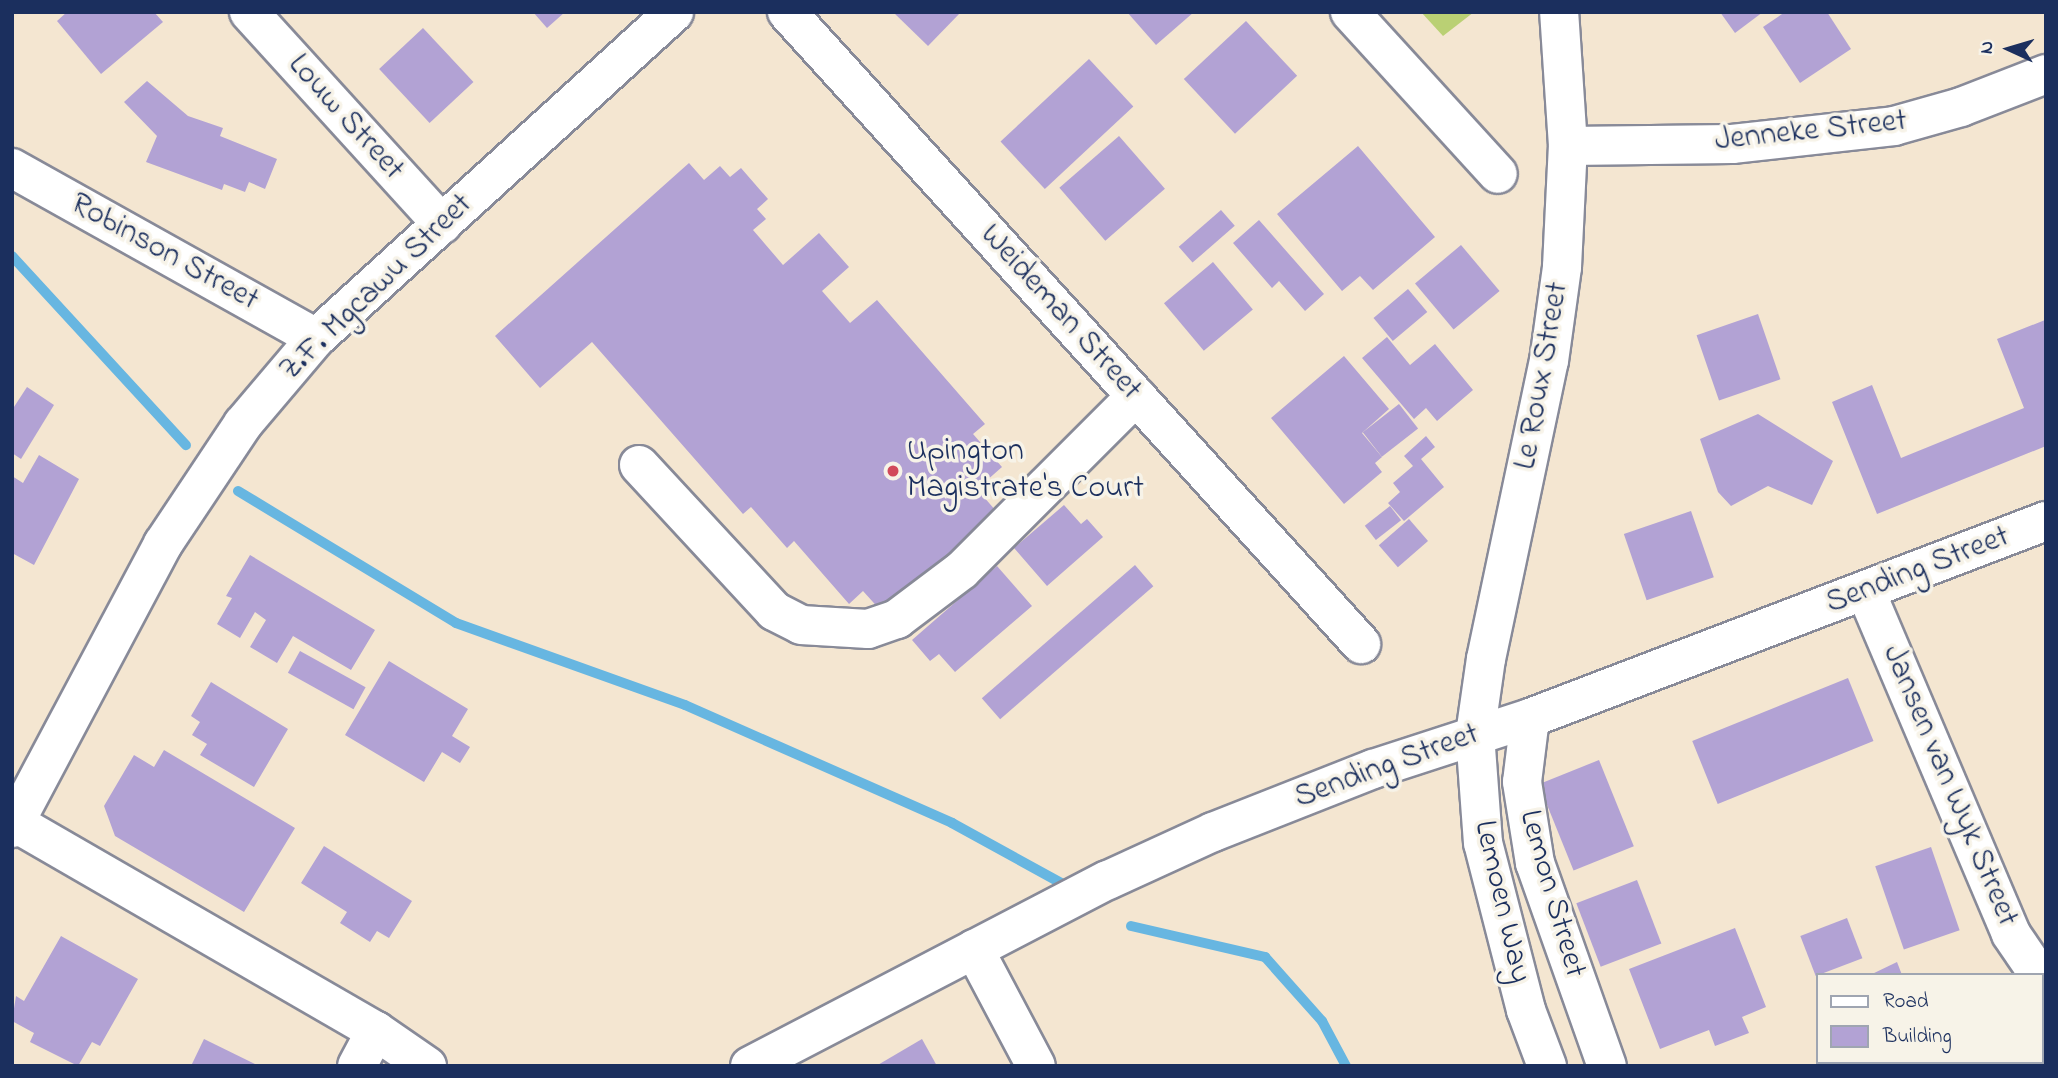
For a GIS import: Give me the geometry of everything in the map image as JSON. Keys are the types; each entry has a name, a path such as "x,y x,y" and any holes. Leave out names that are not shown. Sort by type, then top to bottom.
{"main road":[{"name":"Louw Street","path":"249,12 442,224"},
{"name":"Z.F. Mgcawu Street","path":"13,824 163,544 243,424 316,338 674,12"},
{"name":"Weideman Street","path":"787,12 1361,644"},
{"path":"1350,12 1498,174"},
{"name":"Le Roux Street","path":"1475,735 1486,659 1557,311 1568,146 1559,12"},
{"name":"Jenneke Street","path":"1568,146 1732,144 1894,126 1961,107 2046,74"},
{"name":"Robinson Street","path":"12,168 316,338"},
{"path":"639,465 774,611 801,625 868,629 897,619 962,570 1136,396"},
{"name":"Sending Street","path":"750,1066 974,949 1213,832 1475,735 1530,718 1866,592 2046,521"},
{"name":"Jansen van Wyk Street","path":"1866,592 2011,933 2038,973"},
{"name":"Lemon Street","path":"1530,718 1522,782 1535,863 1607,1066"},
{"name":"Lemoen Way","path":"1475,735 1483,843 1526,1010 1547,1066"},
{"path":"13,824 376,1031 427,1066"},
{"path":"974,949 1036,1066"},
{"path":"357,1066 376,1031"}],"green space":[{"path":"1421,12 1474,12 1443,36"}],"building":[{"path":"67,12 154,12 163,22 101,74 57,21"},
{"path":"533,12 565,12 547,28"},
{"path":"893,12 961,12 928,46"},
{"path":"1127,12 1194,12 1156,45"},
{"path":"1720,12 1763,12 1735,33"},
{"path":"1785,12 1827,12 1851,49 1800,83 1763,27"},
{"path":"1246,21 1297,76 1235,134 1184,79"},
{"path":"423,28 473,82 430,123 379,69"},
{"path":"1089,59 1133,107 1045,189 1001,142"},
{"path":"147,81 188,116 223,128 220,136 277,159 265,189 249,182 245,192 224,184 222,190 146,162 157,136 124,102"},
{"path":"1119,136 1165,189 1105,241 1059,188"},
{"path":"1358,146 1435,237 1373,290 1360,276 1342,291 1277,214"},
{"path":"689,163 704,180 720,166 730,177 741,168 768,199 757,209 766,219 753,230 783,265 819,233 849,267 822,291 850,323 877,300 985,424 973,434 1002,467 977,489 996,511 882,612 863,591 849,604 794,541 787,548 751,507 743,514 592,342 540,388 495,336"},
{"path":"1221,210 1235,226 1193,263 1179,247"},
{"path":"1259,220 1324,294 1305,311 1279,281 1272,288 1233,243"},
{"path":"1461,245 1500,291 1454,330 1415,284"},
{"path":"1213,262 1253,309 1204,351 1164,303"},
{"path":"1408,289 1427,312 1393,341 1374,318"},
{"path":"1758,314 1780,379 1719,400 1697,335"},
{"path":"2045,320 2046,446 1877,514 1832,402 1872,385 1901,458 2024,408 1997,339"},
{"path":"1387,337 1410,365 1435,344 1473,390 1437,421 1426,408 1414,419 1362,358"},
{"path":"1344,356 1389,409 1362,433 1382,457 1375,463 1382,472 1344,504 1271,418"},
{"path":"27,387 54,405 21,459 12,453 12,410"},
{"path":"1399,404 1418,428 1382,457 1363,432"},
{"path":"1758,414 1833,461 1812,505 1768,486 1731,506 1718,492 1700,439"},
{"path":"1426,436 1435,447 1421,459 1444,487 1404,521 1388,503 1400,492 1393,483 1413,466 1404,456"},
{"path":"39,455 79,479 34,565 12,553 12,476 23,483"},
{"path":"1064,505 1081,524 1087,519 1103,537 1047,586 1014,548"},
{"path":"1390,506 1401,520 1376,540 1365,526"},
{"path":"1691,511 1714,577 1647,600 1624,534"},
{"path":"1409,519 1428,541 1398,567 1379,545"},
{"path":"250,555 375,630 351,670 293,636 277,663 250,647 266,620 255,612 240,638 217,624 232,598 226,596"},
{"path":"1135,565 1153,586 1000,719 982,698"},
{"path":"997,566 1032,606 955,672 939,654 930,661 912,640"},
{"path":"300,651 366,687 353,709 288,673"},
{"path":"389,661 468,709 452,736 470,747 460,763 442,752 424,782 345,735"},
{"path":"1848,678 1873,741 1718,804 1692,741"},
{"path":"211,682 288,729 254,787 200,755 207,744 192,735 200,722 191,716"},
{"path":"164,750 295,828 244,912 115,836 104,806 134,755 154,767"},
{"path":"1599,760 1634,846 1574,871 1539,784"},
{"path":"324,846 412,901 389,938 377,931 370,942 340,923 347,912 301,883"},
{"path":"1931,847 1960,930 1904,949 1875,866"},
{"path":"1637,880 1661,943 1601,967 1576,903"},
{"path":"1847,918 1862,958 1824,973 1816,973 1816,976 1800,936"},
{"path":"1735,928 1766,1007 1742,1017 1749,1033 1715,1046 1709,1030 1660,1049 1629,969"},
{"path":"61,936 138,979 100,1046 92,1042 78,1066 30,1042 34,1033 12,1021 16,996 24,1001"},
{"path":"1897,962 1901,973 1874,973"},
{"path":"204,1039 259,1066 191,1066"},
{"path":"922,1039 937,1066 876,1066"},
{"path":"1864,1064 1924,1064 1924,1066"}],"waterway":[{"path":"12,256 186,445"},
{"path":"238,491 456,623 685,705 952,823 1072,889"},
{"path":"1131,926 1265,957 1322,1021 1346,1066"}],"place":[{"name":"Upington Magistrate's Court","path":"893,471"}]}
